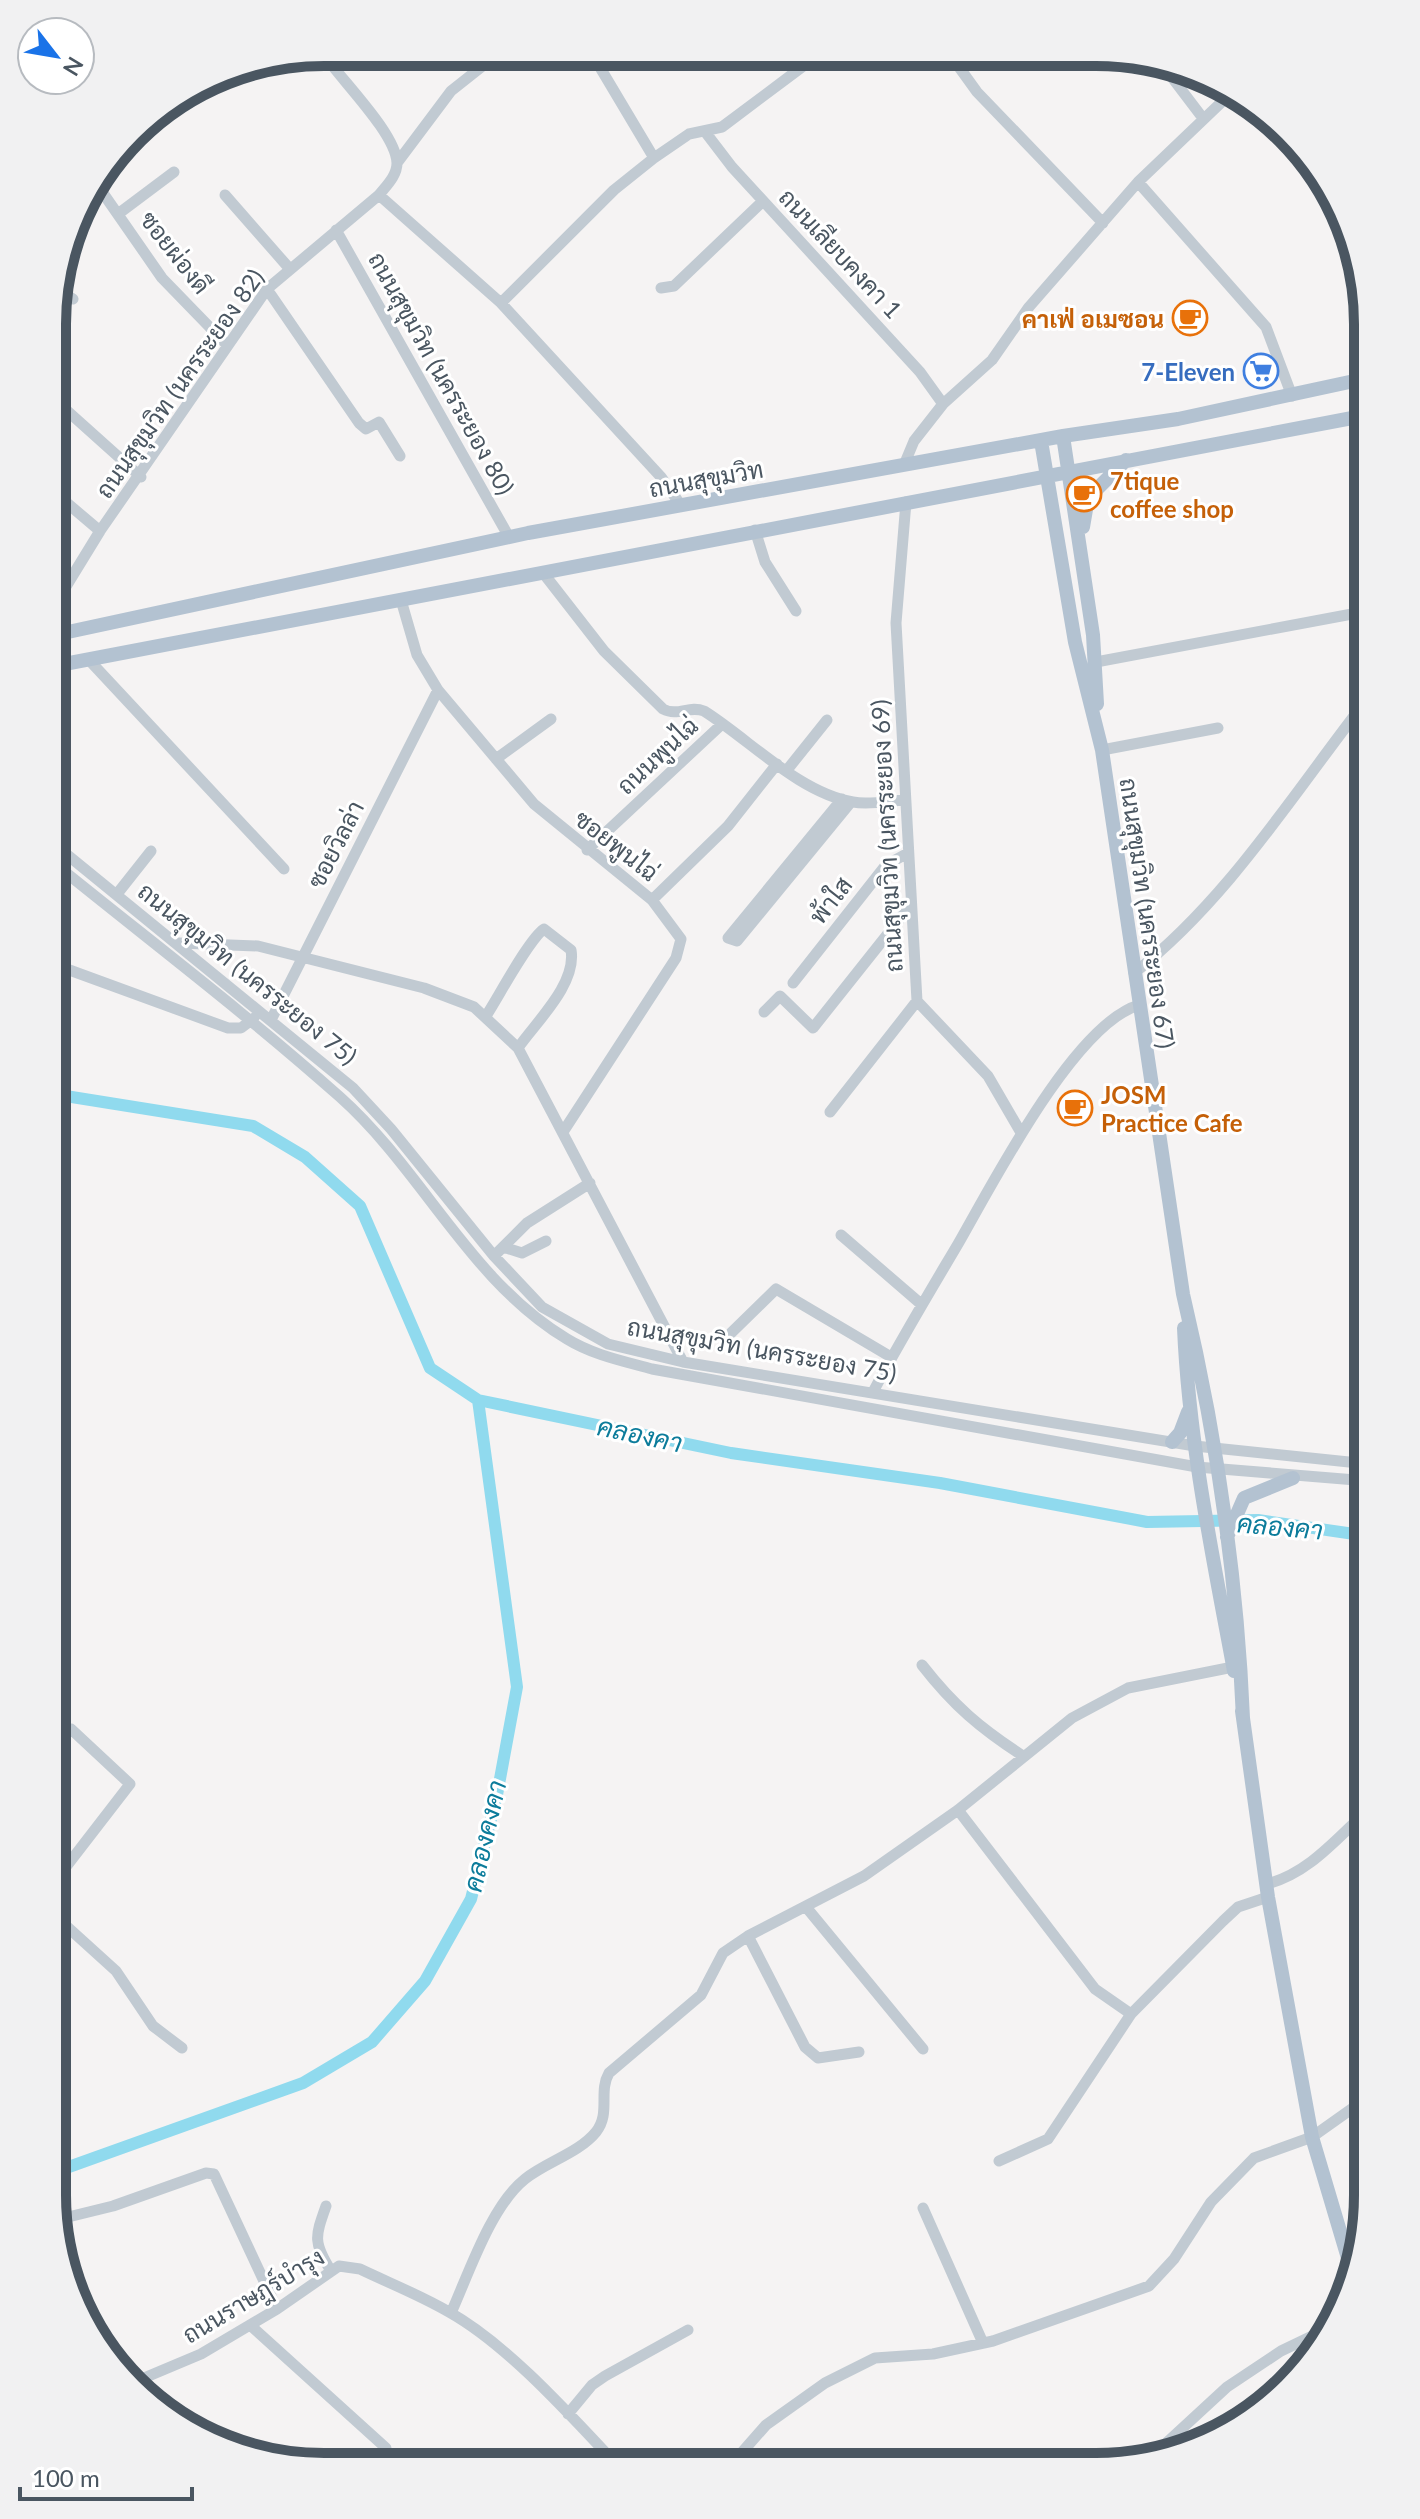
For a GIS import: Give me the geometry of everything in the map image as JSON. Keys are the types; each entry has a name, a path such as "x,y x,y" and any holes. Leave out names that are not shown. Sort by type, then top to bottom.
{"main road":[{"name":"ถนนสุขุมวิท","path":"66,632 509,537 1063,436 1178,419 1354,381"},
{"path":"66,664 1354,418"},
{"name":"ถนนสุขุมวิท (นครระยอง 67)","path":"1063,436 1096,662 1097,728"},
{"name":"ถนนสุขุมวิท (นครระยอง 67)","path":"1041,441 1075,642 1102,750 1183,1294 1203,1381 1239,1618 1243,1718"},
{"path":"1081,554 1088,498 1126,460"},
{"name":"ถนนสุขุมวิท (นครระยอง 67)","path":"1183,1294 1197,1467 1212,1566 1243,1718"},
{"path":"1172,1442 1180,1433 1190,1406"},
{"path":"1227,1538 1241,1505 1251,1492 1293,1478"},
{"path":"1243,1718 1267,1890 1312,2137 1347,2254"}],"street":[{"path":"501,303 614,190 654,158 689,134 706,133 729,122 803,66"},
{"path":"958,66 977,92 1103,223"},
{"path":"333,67 391,144 397,163"},
{"name":"ถนนสุขุมวิท (นครระยอง 82)","path":"66,586 100,531 141,477 267,289 379,195 393,178 397,163 442,100 482,67"},
{"path":"600,67 654,158"},
{"path":"1173,78 1202,117"},
{"path":"904,465 914,441 943,404 992,360 1029,307 1138,182 1223,100"},
{"name":"ถนนเลียบคงคา 1","path":"706,133 763,201 920,372 943,404"},
{"path":"118,214 174,172"},
{"path":"1138,182 1266,327 1292,396"},
{"name":"ซอยผ่องดี","path":"103,192 162,278 227,345"},
{"path":"225,195 289,268"},
{"path":"379,195 501,303 661,477 680,504"},
{"path":"661,288 674,286 763,201"},
{"name":"ถนนสุขุมวิท (นครระยอง 80)","path":"336,230 509,537"},
{"path":"267,289 359,423 366,429 379,422 400,456"},
{"path":"68,295 73,299"},
{"path":"66,410 141,477"},
{"path":"66,502 100,531"},
{"name":"ถนนสุขุมวิท (นครระยอง 69)","path":"906,502 896,623 917,1001 988,1076 1020,1131"},
{"path":"755,530 765,562 796,611"},
{"path":"544,574 604,651 663,709 673,713 697,709 782,767 846,800 904,800"},
{"name":"ซอยพูนไฉ่","path":"401,600 417,655 438,690 534,804 652,900 679,935 679,954 563,1132"},
{"path":"1096,662 1354,614"},
{"path":"89,660 284,869"},
{"name":"ซอยวิลล่า","path":"251,1022 267,1014 303,955 438,690"},
{"path":"1134,973 1169,943 1276,822 1354,717"},
{"path":"496,759 551,719"},
{"path":"652,900 728,826 827,720"},
{"name":"ถนนพูนไฉ่","path":"587,850 721,725"},
{"path":"1102,750 1218,728"},
{"path":"801,856 728,938 737,941 846,800"},
{"path":"117,894 151,851"},
{"name":"พ้าใส","path":"793,983 886,865 908,853"},
{"name":"ถนนสุขุมวิท (นครระยอง 75)","path":"66,854 267,1014 353,1088 499,1252 542,1307 577,1330 608,1344 683,1362 1213,1449 1353,1463"},
{"name":"ถนนสุขุมวิท (นครระยอง 75)","path":"66,873 343,1099 502,1287 532,1316 569,1341 603,1356 652,1369 1197,1467 1293,1478 1353,1480"},
{"path":"764,1012 780,996 813,1028 910,906"},
{"path":"486,1016 511,980 534,935 544,929 571,950 573,961 562,987 518,1048"},
{"path":"179,943 258,946 303,955 424,988 464,1002 486,1016 518,1048 683,1362"},
{"path":"66,969 228,1028 241,1028 251,1022"},
{"path":"830,1112 917,1001"},
{"path":"873,1392 1020,1131 1102,1027 1123,1009 1139,1005"},
{"path":"499,1252 527,1223 590,1183"},
{"path":"841,1235 921,1304"},
{"path":"499,1252 522,1253 546,1241"},
{"path":"731,1333 776,1289 891,1357"},
{"path":"922,1665 950,1701 978,1727 1023,1756"},
{"path":"451,2313 482,2243 510,2194 536,2170 596,2132 603,2119 604,2086 609,2073 701,1995 716,1961 748,1936 864,1876 958,1810 1072,1718 1112,1694 1145,1683 1233,1667"},
{"path":"66,1735 71,1729 130,1784 66,1867"},
{"path":"958,1810 1095,1989 1131,2014"},
{"path":"999,2161 1048,2139 1131,2014 1223,1921 1238,1907 1307,1866 1353,1824"},
{"path":"806,1907 923,2049"},
{"path":"66,1926 116,1971 153,2026 182,2048"},
{"path":"748,1936 805,2047 818,2058 859,2052"},
{"path":"741,2453 766,2425 825,2383 875,2358 933,2354 983,2343 1084,2312 1149,2286 1174,2259 1211,2202 1254,2158 1312,2137 1353,2108"},
{"path":"68,2217 113,2206 206,2173 214,2174 220,2179 277,2309"},
{"path":"326,2206 316,2236 317,2248 331,2271"},
{"path":"923,2208 983,2343"},
{"name":"ถนนราษฎร์บำรุง","path":"142,2379 201,2354 277,2309 339,2266 360,2269 451,2313 499,2350 606,2453"},
{"path":"250,2325 386,2448"},
{"path":"568,2414 592,2385 688,2330"},
{"path":"1167,2442 1227,2387 1281,2351 1311,2337"}],"waterway":[{"name":"คลองคา","path":"66,1096 253,1126 305,1157 360,1206 430,1368 478,1400 731,1453 940,1483 1147,1522 1258,1520 1353,1534"},
{"name":"คลองคงคา","path":"66,2168 303,2083 372,2042 425,1981 471,1899 497,1795 517,1687 478,1400"}],"place":[{"name":"คาเฟ่ อเมซอน","path":"1190,318"},
{"name":"7-Eleven","path":"1261,371"},
{"name":"7tique coffee shop","path":"1084,494"},
{"name":"JOSM Practice Cafe","path":"1075,1108"}]}
